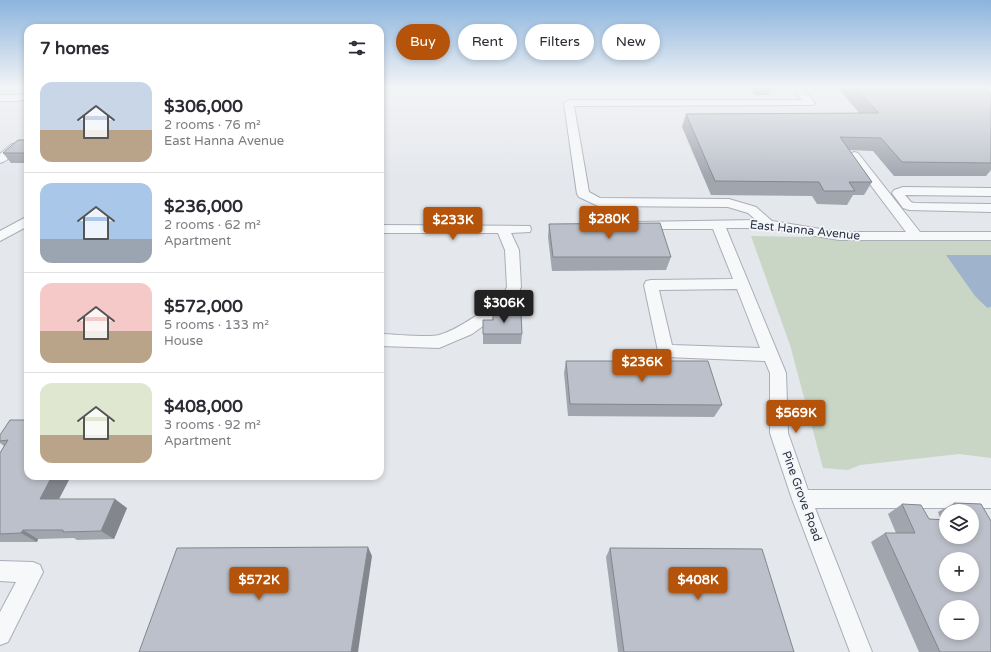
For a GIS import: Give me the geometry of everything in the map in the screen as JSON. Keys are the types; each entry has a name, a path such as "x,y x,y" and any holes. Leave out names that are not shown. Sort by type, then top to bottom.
{"street":[{"path":"571,117 583,194 598,202 729,203 752,210 768,224"},
{"path":"0,160 16,146 24,145"},
{"path":"854,154 916,236"},
{"path":"991,192 903,191 898,193 907,205 913,207 991,208"},
{"path":"0,237 24,223"},
{"name":"Pine Grove Road","path":"718,224 778,373 780,433 802,499 861,652"},
{"name":"East Hanna Avenue","path":"627,225 768,224 839,236 991,236"},
{"path":"0,229 24,229"},
{"path":"384,229 525,229"},
{"path":"384,340 439,342 467,330 489,314 505,307 514,287 512,250 505,237 504,229"},
{"path":"742,284 651,285 666,352 770,355"},
{"path":"802,499 991,499"},
{"path":"0,571 33,572 0,634"}],"green space":[{"path":"751,236 991,240 991,255 947,255 986,308 991,307 991,458 959,454 860,465 848,470 823,468 790,345"}],"water":[{"path":"946,255 991,255 991,307 987,308 975,296"}],"building":[{"path":"687,117 991,117 991,163 902,162 881,138 840,137 872,182 849,182 855,191 824,191 819,182 715,181"},
{"path":"18,140 24,140 24,153 3,153"},
{"path":"660,223 671,257 553,257 549,224"},
{"path":"493,313 521,313 522,334 483,334 483,320 493,320"},
{"path":"566,361 708,361 722,405 570,404"},
{"path":"10,420 24,420 24,480 50,480 40,499 115,499 101,531 63,532 63,530 23,530 21,533 0,534 0,453 8,440 0,441 0,435"},
{"path":"954,503 981,504 991,521 991,652 940,652 885,533 915,533 902,504 921,505 929,519 939,520 939,544 979,544 979,504"},
{"path":"368,547 351,652 139,652 177,548"},
{"path":"610,548 762,549 794,652 624,652"}]}
